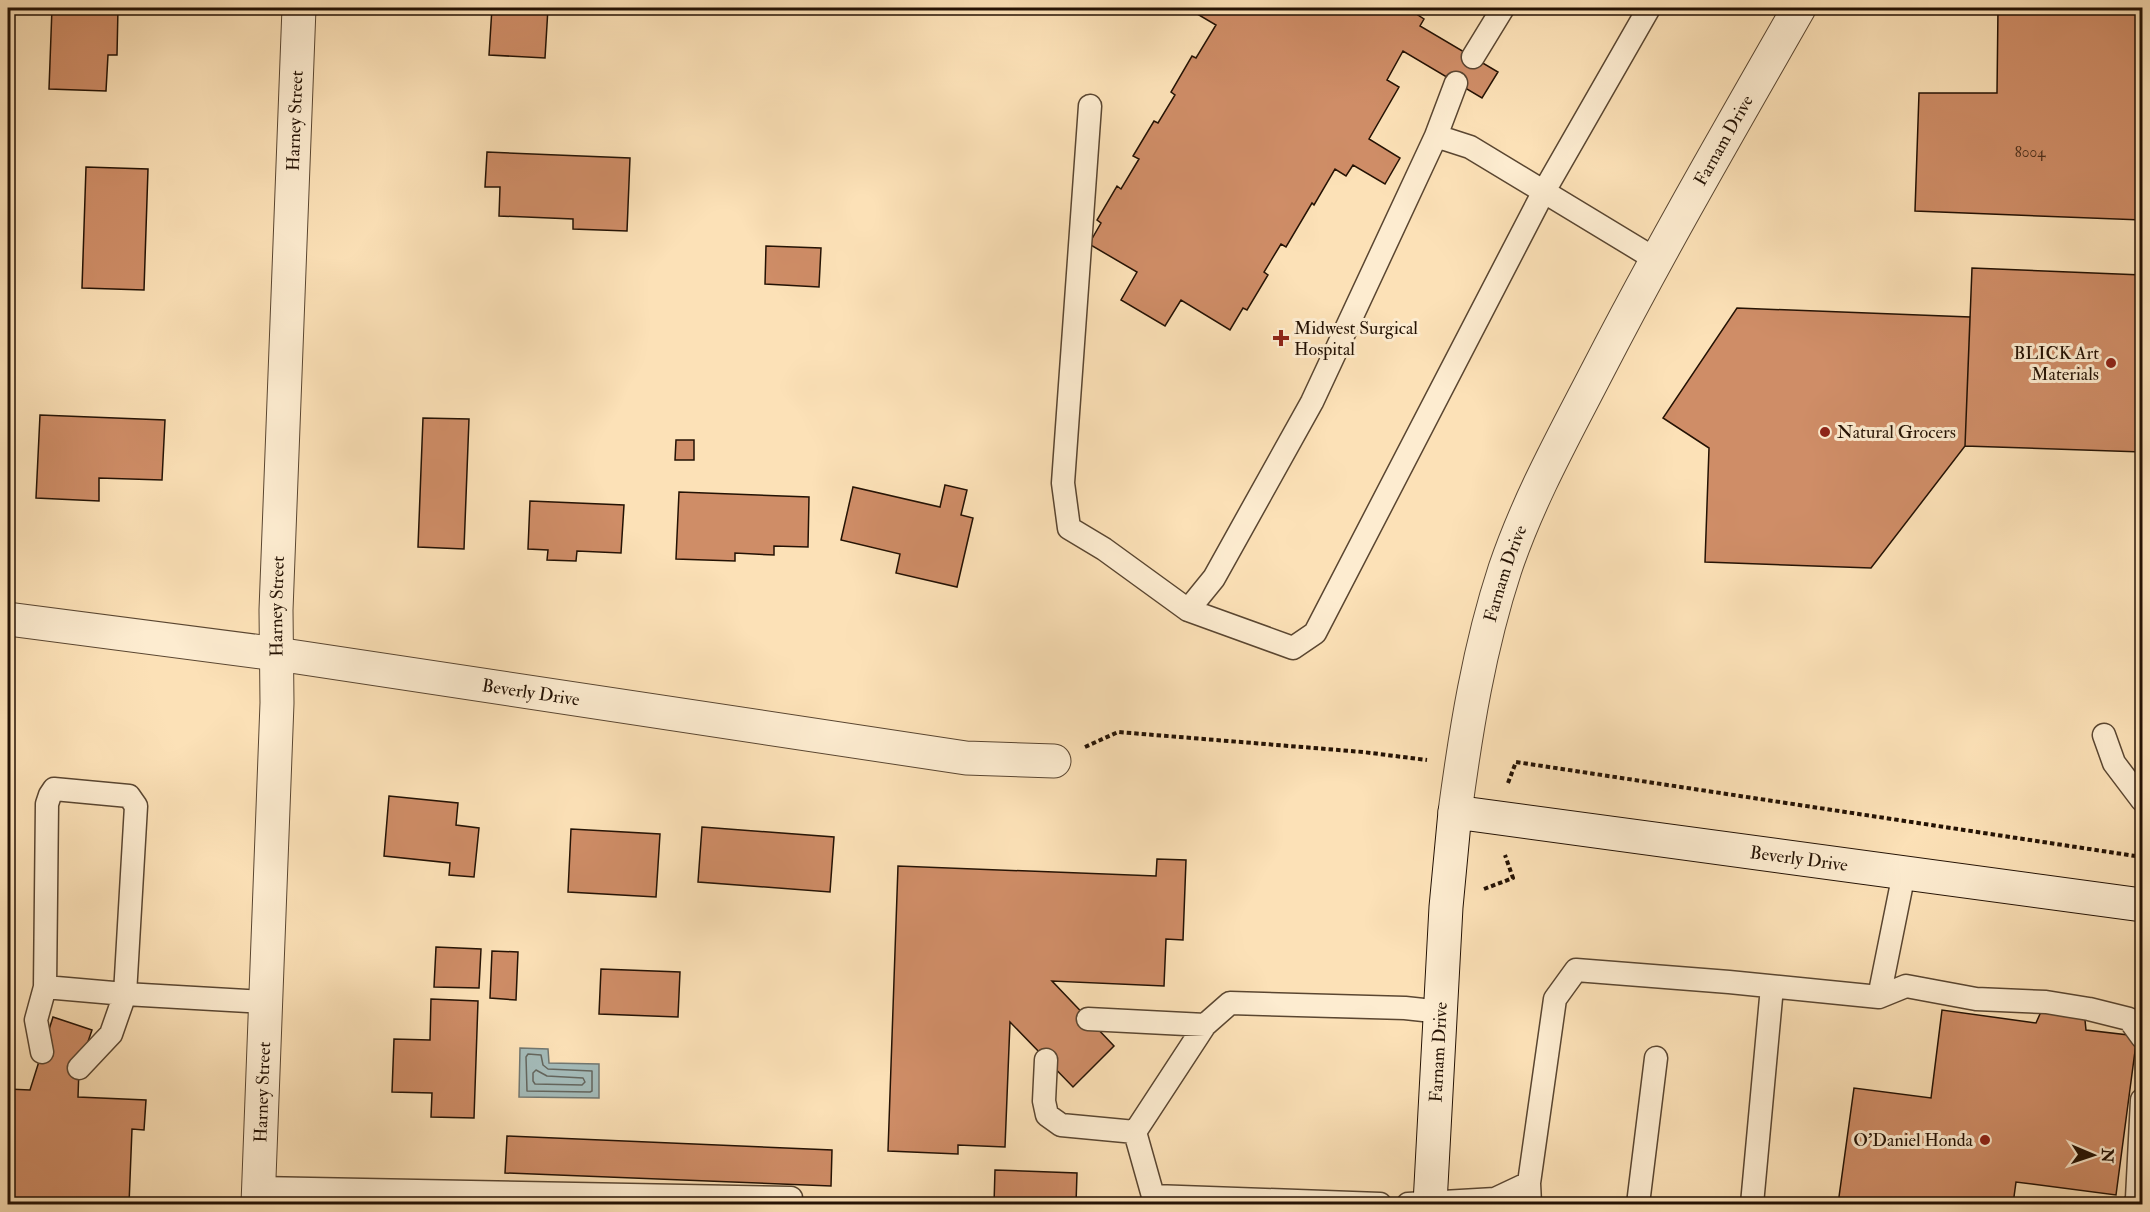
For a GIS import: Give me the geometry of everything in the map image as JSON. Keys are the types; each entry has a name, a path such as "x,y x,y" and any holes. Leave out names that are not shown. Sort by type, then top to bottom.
{"street":[{"name":"Harney Street","path":"258,1196 277,703 276,610 299,8"},
{"name":"Farnam Drive","path":"1423,1204 1442,1012 1446,907 1455,813 1474,685 1485,633 1506,568 1538,486 1655,259 1799,8"},
{"name":"Beverly Drive","path":"8,619 277,654 966,758 1054,761"},
{"name":"Beverly Drive","path":"1455,813 2142,904"}],"lane":[{"path":"1473,57 1503,8"},
{"path":"1090,106 1063,483 1069,528 1104,549 1188,609 1293,648 1315,633 1544,193 1648,8"},
{"path":"1188,609 1214,578 1312,402 1436,136 1456,83"},
{"path":"1436,136 1470,147 1655,259"},
{"path":"2104,735 2114,763 2142,800"},
{"path":"42,1052 36,1020 45,987 47,804 50,795 54,789 129,796 136,806 125,994 111,1034 79,1068"},
{"path":"1879,997 1904,873"},
{"path":"1423,1204 1529,1194 1555,999 1576,970 1879,997 1906,986 1976,999 2046,1002 2090,1009 2129,1019 2142,1037"},
{"path":"45,987 266,1002"},
{"path":"1752,1204 1772,987"},
{"path":"1380,1204 1153,1200 1135,1132 1205,1025 1230,1003 1405,1008 1442,1012"},
{"path":"1088,1019 1205,1025"},
{"path":"1638,1204 1656,1058"},
{"path":"1046,1060 1044,1101 1047,1115 1061,1125 1135,1132"},
{"path":"2135,1204 2142,1100"},
{"path":"258,1196 791,1198 790,1204"}],"path":[{"path":"1054,761 1118,732 1363,752 1426,761 1433,756"}],"water":[{"path":"520,1048 548,1049 549,1063 599,1064 599,1098 519,1097"}],"building":[{"path":"52,8 118,8 117,55 108,55 106,91 49,89"},
{"path":"492,8 548,8 545,58 489,55"},
{"path":"1187,8 1423,8 1418,15 1424,19 1420,26 1498,72 1482,98 1403,51 1387,80 1399,87 1369,139 1400,158 1385,184 1353,165 1346,176 1335,169 1286,247 1281,244 1264,272 1268,275 1247,310 1243,308 1230,330 1181,300 1165,326 1121,300 1137,272 1089,244 1101,223 1097,220 1117,186 1121,189 1139,159 1133,156 1154,121 1158,123 1175,95 1171,92 1192,56 1196,58 1216,25"},
{"path":"1998,8 2142,8 2142,220 1915,211 1919,93 1997,93"},
{"path":"487,152 630,158 627,231 573,229 573,219 499,216 500,187 485,187"},
{"path":"86,167 148,169 144,290 82,288"},
{"path":"766,246 821,248 819,287 765,284"},
{"path":"1972,268 2142,275 2142,452 1965,446"},
{"name":"Natural Grocers","path":"1737,308 1970,317 1965,446 1871,568 1705,562 1709,448 1663,418"},
{"path":"40,415 165,420 162,480 99,478 99,501 36,498"},
{"path":"423,418 469,419 464,549 418,547"},
{"path":"676,440 694,440 694,460 675,460"},
{"path":"945,485 967,490 961,515 973,518 957,587 896,573 900,554 841,540 853,487 940,507"},
{"path":"679,492 809,497 808,547 774,546 774,555 735,553 735,561 676,559"},
{"path":"530,501 624,505 621,553 577,551 576,561 547,560 548,550 528,549"},
{"path":"389,796 458,803 456,825 479,828 474,877 449,875 450,863 384,856"},
{"path":"702,827 834,837 830,892 698,882"},
{"path":"571,829 660,834 656,897 568,892"},
{"path":"1157,859 1186,860 1183,940 1166,939 1164,986 1052,981 1114,1046 1073,1087 1010,1022 1005,1147 958,1145 958,1154 888,1151 898,866 1156,876"},
{"path":"436,947 481,949 479,988 434,987"},
{"path":"492,951 518,952 516,1000 490,998"},
{"path":"601,969 680,972 678,1017 599,1014"},
{"path":"431,999 478,1001 474,1118 431,1117 432,1093 392,1092 394,1039 430,1040"},
{"name":"O'Daniel Honda","path":"2048,1008 2078,1012 2085,1020 2086,1030 2137,1036 2116,1195 2016,1182 2013,1204 1838,1204 1854,1088 1931,1098 1942,1010 2036,1023 2040,1014"},
{"path":"53,1017 92,1030 79,1068 78,1097 146,1100 144,1130 132,1129 129,1204 8,1204 8,1089 30,1090"},
{"path":"507,1136 832,1150 831,1186 505,1173"},
{"path":"995,1170 1077,1173 1076,1204 994,1204"}],"place":[{"name":"Midwest Surgical Hospital","path":"1281,338"},
{"name":"BLICK Art Materials","path":"2111,363"},
{"name":"Natural Grocers","path":"1825,432"},
{"name":"O'Daniel Honda","path":"1985,1140"}]}
